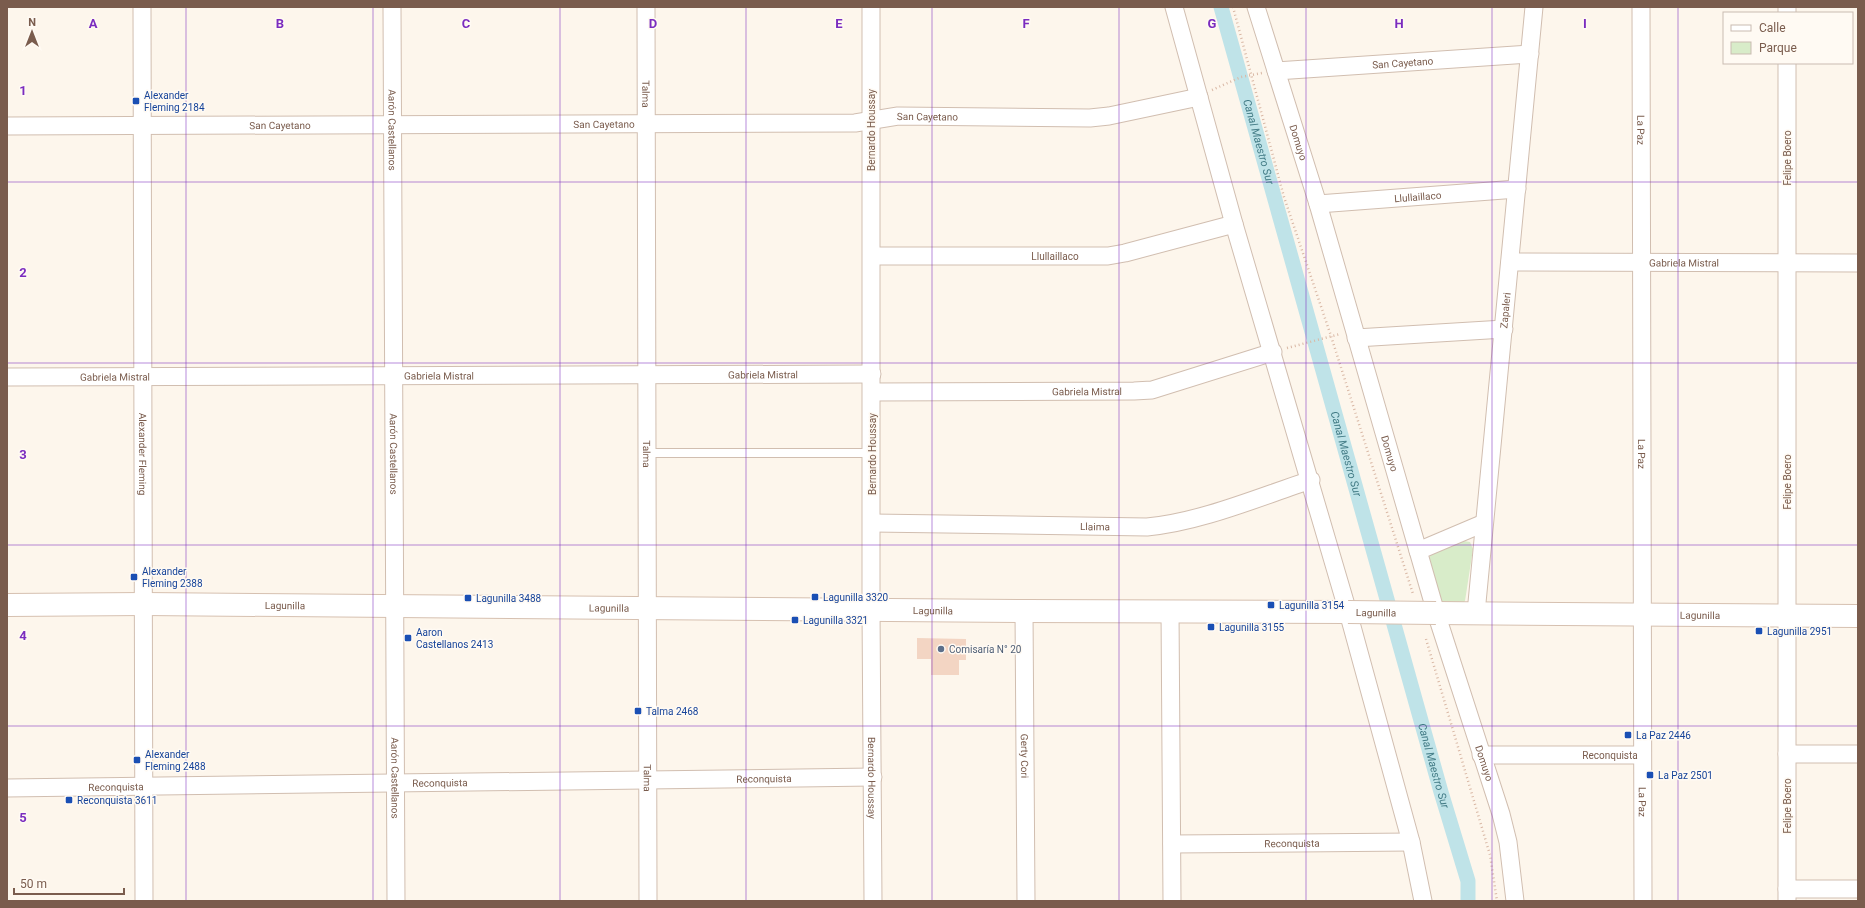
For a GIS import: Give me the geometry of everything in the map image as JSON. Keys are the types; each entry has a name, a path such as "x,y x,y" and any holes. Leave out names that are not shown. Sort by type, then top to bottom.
{"main road":[{"name":"Lagunilla","path":"7,605 144,604 1024,611 1170,610 1858,616"}],"street":[{"name":"Alexander Fleming","path":"142,7 144,901"},
{"name":"Aarón Castellanos","path":"392,7 396,901"},
{"name":"Talma","path":"646,7 648,901"},
{"name":"Bernardo Houssay","path":"871,7 871,609 873,901"},
{"path":"1174,7 1234,224 1311,480 1348,612 1412,842 1423,901"},
{"name":"Domuyo","path":"1256,7 1318,204 1436,613 1501,814 1508,842 1515,901"},
{"name":"Zapaleri","path":"1476,613 1534,7"},
{"name":"La Paz","path":"1641,7 1643,901"},
{"name":"San Cayetano","path":"1276,71 1530,54"},
{"name":"Felipe Boero","path":"1787,64 1787,895"},
{"name":"San Cayetano","path":"7,126 854,123 898,116 1090,118 1109,116 1199,97"},
{"name":"Llullaillaco","path":"1318,204 1517,189"},
{"name":"Llullaillaco","path":"872,256 1108,256 1125,253 1234,224"},
{"name":"Gabriela Mistral","path":"1510,262 1858,263"},
{"path":"1356,338 1504,329"},
{"name":"Gabriela Mistral","path":"872,392 1152,390 1272,352"},
{"name":"Gabriela Mistral","path":"7,377 647,376 872,374"},
{"name":"Llaima","path":"872,523 1147,527 1186,521 1311,480"},
{"path":"1418,551 1484,523"},
{"path":"1170,610 1172,901"},
{"name":"Gerty Cori","path":"1024,611 1026,901"},
{"name":"Reconquista","path":"1481,755 1642,754"},
{"path":"1787,754 1858,754"},
{"name":"Reconquista","path":"7,788 873,777"},
{"name":"Reconquista","path":"1172,844 1412,842"},
{"path":"1787,895 1858,889"}],"lane":[{"path":"647,453 872,453"}],"path":[{"path":"1233,7 1284,197 1331,336 1415,600"},
{"path":"1199,97 1240,77 1276,71"},
{"path":"1301,344 1331,336"},
{"path":"1426,637 1490,855 1497,901"}],"green space":[{"path":"1464,541 1470,542 1473,549 1465,601 1459,606 1440,602 1428,559 1431,555"}],"building":[{"name":"Comisaría N° 20","path":"917,638 966,639 966,660 959,660 959,675 931,675 931,659 917,659"}],"waterway":[{"name":"Canal Maestro Sur","path":"1221,7 1441,792 1468,881 1468,901"}],"place":[{"name":"Alexander Fleming 2184","path":"136,101"},
{"name":"Alexander Fleming 2388","path":"134,577"},
{"name":"Lagunilla 3320","path":"815,597"},
{"name":"Lagunilla 3488","path":"468,598"},
{"name":"Lagunilla 3154","path":"1271,605"},
{"name":"Lagunilla 3321","path":"795,620"},
{"name":"Lagunilla 3155","path":"1211,627"},
{"name":"Lagunilla 2951","path":"1759,631"},
{"name":"Aaron Castellanos 2413","path":"408,638"},
{"name":"Comisaría N° 20","path":"941,649"},
{"name":"Talma 2468","path":"638,711"},
{"name":"La Paz 2446","path":"1628,735"},
{"name":"Alexander Fleming 2488","path":"137,760"},
{"name":"La Paz 2501","path":"1650,775"},
{"name":"Reconquista 3611","path":"69,800"}]}
